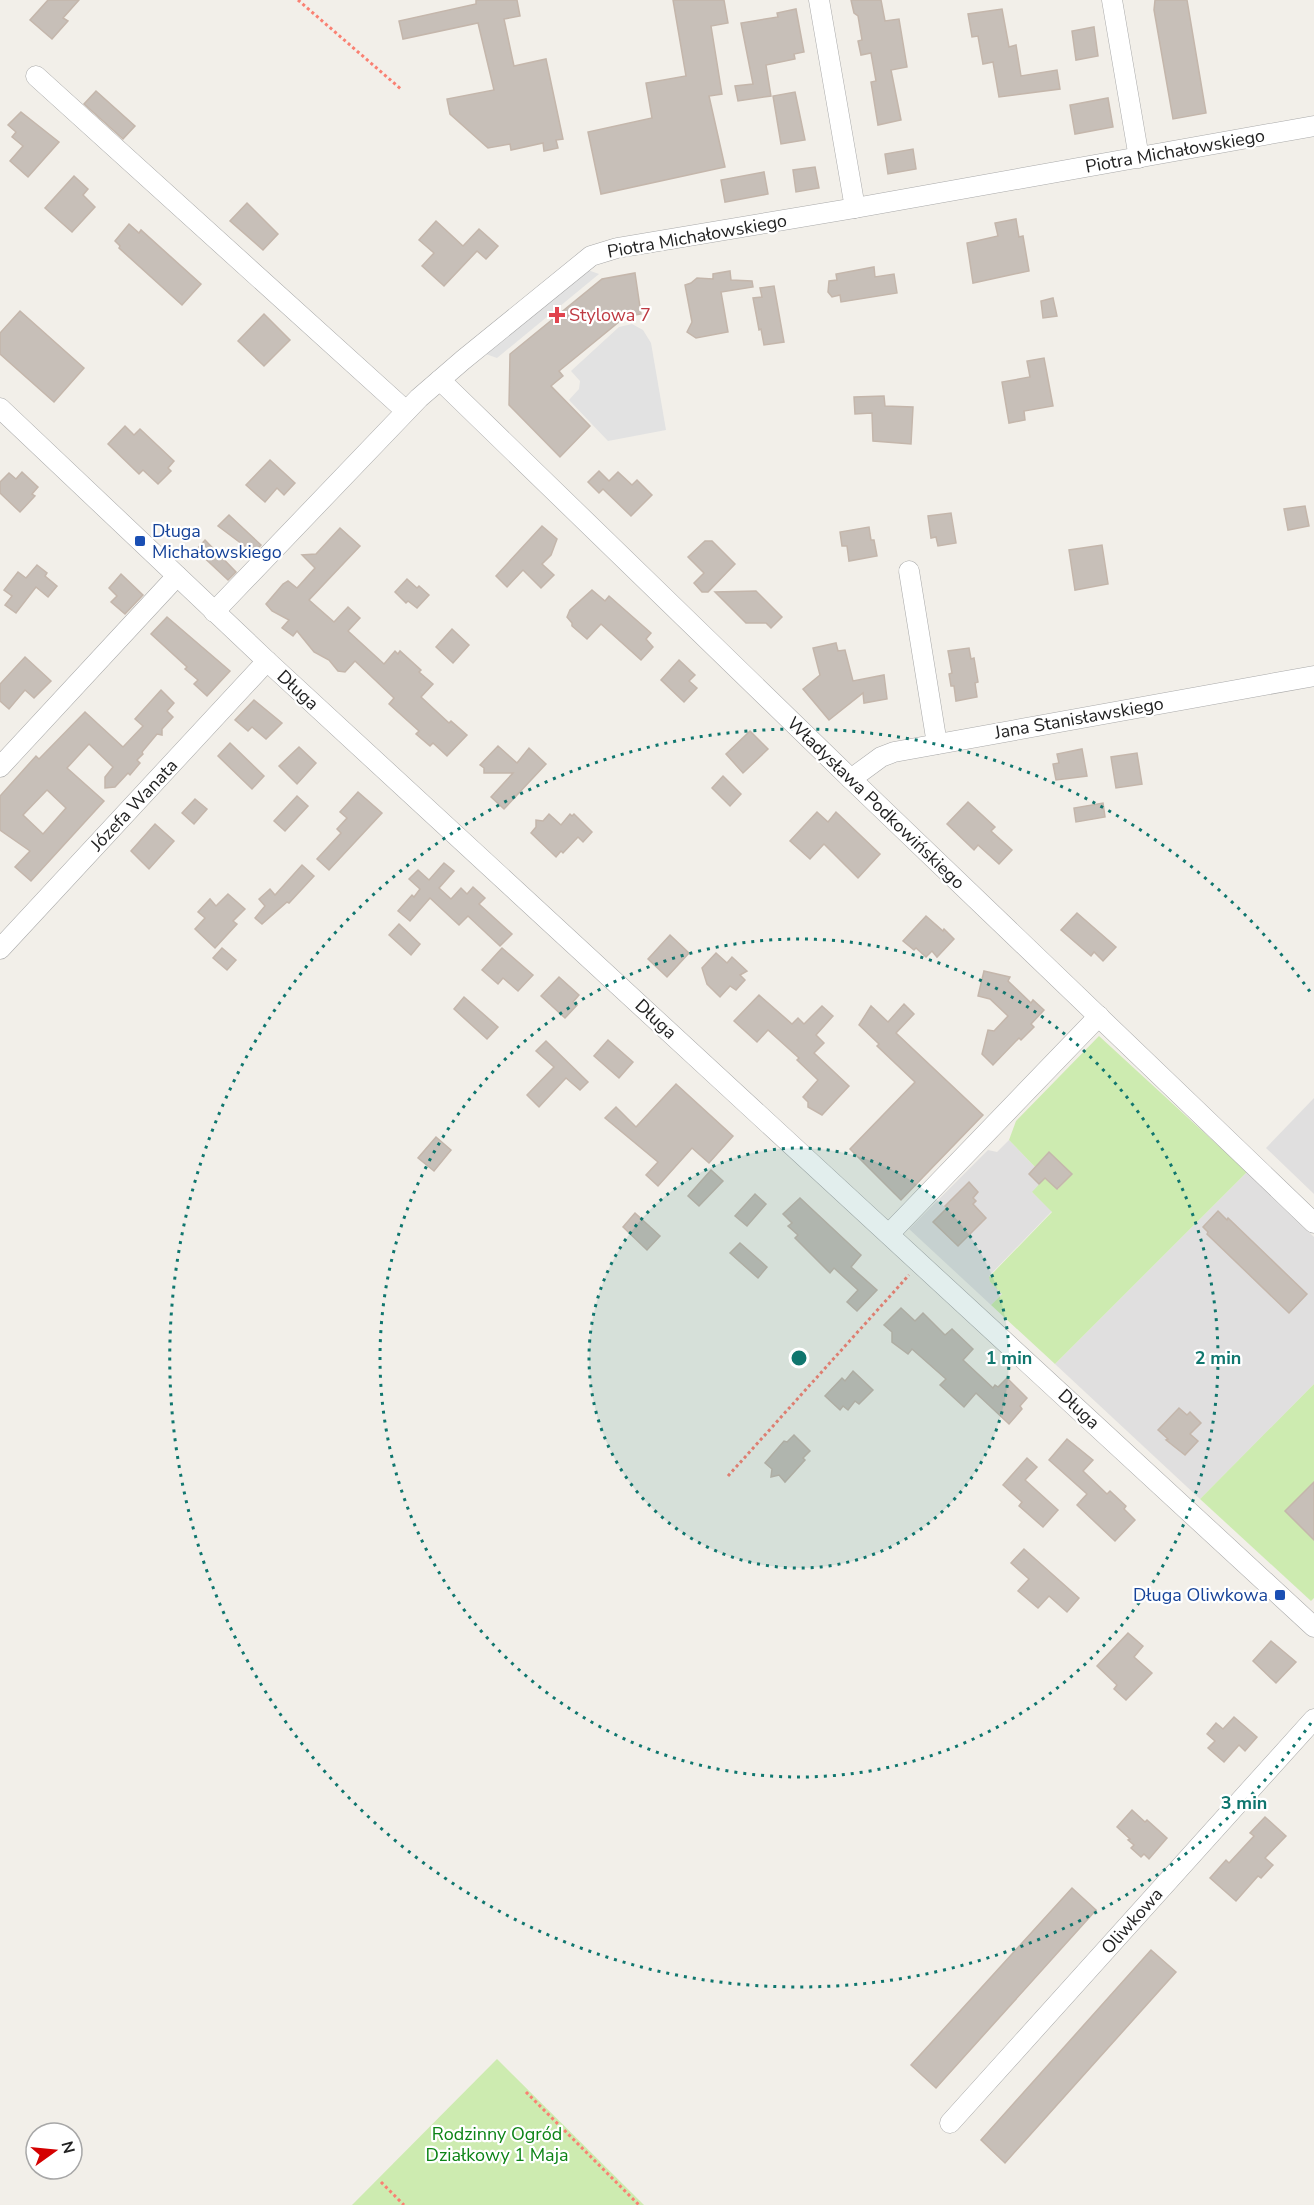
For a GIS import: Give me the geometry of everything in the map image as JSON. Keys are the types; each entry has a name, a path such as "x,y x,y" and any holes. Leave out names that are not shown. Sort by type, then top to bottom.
{"street":[{"path":"819,0 855,208"},
{"path":"1112,0 1140,158"},
{"path":"36,76 406,411"},
{"name":"Piotra Michałowskiego","path":"214,612 406,411 580,264 604,251 1314,126"},
{"name":"Władysława Podkowińskiego","path":"440,380 851,779 1314,1223"},
{"name":"Długa","path":"0,408 214,612 1314,1627"},
{"path":"909,571 937,744"},
{"path":"0,767 177,576"},
{"name":"Józefa Wanata","path":"0,949 267,661"},
{"name":"Jana Stanisławskiego","path":"851,779 881,758 894,752 1314,676"},
{"path":"889,1234 1099,1016"},
{"name":"Oliwkowa","path":"950,2123 1314,1719"}],"path":[{"path":"298,0 402,90"},
{"path":"728,1476 920,1262"},
{"path":"526,2092 639,2205"},
{"path":"381,2182 404,2205"}],"shaded area":[{"path":"585,269 599,274 497,358 483,353"},
{"path":"632,324 643,330 651,343 666,430 608,441 569,400 579,389 580,381 571,371 619,327"},
{"path":"1314,1098 1314,1194 1266,1148"},
{"path":"1009,1140 1035,1167 1049,1152 1072,1174 1057,1189 1032,1192 1052,1211 989,1276 990,1282 1002,1294 991,1305 909,1229 988,1150 997,1152"},
{"path":"1247,1172 1314,1237 1314,1384 1200,1499 1055,1364"}],"green space":[{"path":"1099,1036 1247,1172 1055,1364 991,1305 1002,1294 990,1282 989,1277 1052,1212 1032,1192 1045,1178 1058,1189 1072,1174 1049,1152 1035,1167 1009,1140 1016,1121"},
{"path":"1314,1384 1314,1598 1311,1601 1200,1499"},
{"name":"Rodzinny Ogród Działkowy 1 Maja","path":"497,2059 644,2205 352,2205"}],"building":[{"path":"48,0 79,0 63,18 68,21 52,39 30,20"},
{"path":"476,0 517,0 520,16 504,19 514,66 546,59 563,139 556,140 558,148 544,151 543,143 511,150 510,144 488,148 450,114 447,99 494,90 478,23 403,39 399,21 476,4"},
{"path":"673,0 724,0 728,23 711,26 722,94 709,96 725,167 601,194 588,132 652,118 646,83 686,76"},
{"path":"851,0 881,0 885,21 899,19 907,67 891,70 901,120 878,125 871,82 876,81 871,53 861,55 858,41 862,40 858,16 854,13"},
{"path":"1155,0 1187,0 1206,113 1173,119 1154,10"},
{"path":"796,9 804,52 794,54 795,59 766,65 771,96 738,101 735,86 753,84 741,23 778,17 777,13"},
{"path":"1002,9 1009,47 1016,45 1021,76 1057,70 1060,89 999,97 993,62 983,64 978,36 972,37 968,14"},
{"path":"1094,27 1098,56 1076,60 1072,31"},
{"path":"96,91 135,126 123,139 84,104"},
{"path":"795,92 805,140 781,144 773,96"},
{"path":"1108,98 1113,127 1075,134 1070,105"},
{"path":"21,112 59,142 28,177 10,161 23,146 12,137 16,132 8,125"},
{"path":"913,149 916,169 888,174 885,154"},
{"path":"815,167 819,188 796,192 793,170"},
{"path":"764,172 768,194 725,202 721,180"},
{"path":"74,176 88,189 83,195 95,207 72,232 45,208"},
{"path":"247,203 278,234 263,250 230,221"},
{"path":"1016,219 1019,237 1023,236 1029,271 973,283 967,243 998,236 995,223"},
{"path":"436,221 463,246 479,229 498,246 486,259 477,251 444,286 422,266 434,253 419,240"},
{"path":"129,224 139,233 141,230 201,284 182,305 119,248 120,246 115,241"},
{"path":"874,267 875,277 894,274 897,293 841,302 840,295 832,297 828,292 829,281 837,280 836,274"},
{"path":"730,271 731,280 752,281 753,287 721,292 728,332 696,338 687,332 692,322 685,285 697,278 713,279 713,274"},
{"path":"635,273 641,314 625,317 559,371 563,376 551,386 590,426 560,457 509,405 510,354 602,279"},
{"path":"774,286 784,342 764,345 753,298 762,297 760,288"},
{"path":"1053,298 1057,316 1043,318 1041,301"},
{"path":"20,311 84,368 54,402 0,354 0,333"},
{"path":"264,314 290,340 264,366 238,341"},
{"path":"1044,358 1053,406 1024,411 1025,420 1009,423 1002,382 1030,377 1027,361"},
{"path":"884,396 885,406 913,407 911,444 873,441 872,413 855,414 854,397"},
{"path":"125,426 134,435 140,429 174,461 168,468 171,471 158,484 143,470 139,474 108,444"},
{"path":"270,460 295,483 284,495 277,488 265,502 246,485"},
{"path":"599,471 609,481 618,472 632,485 637,480 652,495 631,516 603,489 599,493 588,482"},
{"path":"22,472 38,487 32,494 35,496 20,512 0,493 0,482 9,473 16,479"},
{"path":"1305,506 1309,526 1288,530 1284,509"},
{"path":"951,513 956,543 938,546 936,537 931,538 928,516"},
{"path":"229,515 261,545 254,553 218,526"},
{"path":"542,526 557,539 551,555 542,564 554,575 541,588 523,570 507,587 496,576"},
{"path":"869,527 877,556 849,561 847,546 842,546 840,532"},
{"path":"340,528 360,546 309,600 334,622 348,607 360,618 348,631 384,664 395,651 398,654 400,651 421,670 419,672 433,684 421,697 449,723 451,721 467,735 447,756 433,743 430,746 416,734 419,731 389,704 394,698 355,661 345,672 338,671 329,660 314,652 297,631 293,636 282,628 289,620 272,611 266,604 288,581 297,588 315,568 302,555 316,554"},
{"path":"205,540 236,572 228,580 196,550"},
{"path":"705,541 712,541 735,564 708,592 702,592 694,583 704,573 688,557"},
{"path":"1102,545 1108,584 1075,590 1069,550"},
{"path":"37,565 57,586 48,597 36,587 16,613 5,605 12,596 4,590 18,572 26,578"},
{"path":"121,574 143,595 125,614 111,602 117,596 109,588"},
{"path":"407,579 429,595 417,608 408,601 406,603 395,592"},
{"path":"592,590 605,601 609,596 651,633 646,639 653,647 641,660 601,624 587,639 572,626 567,617 570,610"},
{"path":"756,591 782,617 771,628 766,623 746,623 715,592"},
{"path":"167,617 230,671 207,696 194,684 198,680 185,669 187,667 151,634"},
{"path":"452,629 469,645 453,663 436,647"},
{"path":"836,643 838,651 845,650 853,681 884,675 887,699 864,703 863,693 829,720 803,689 820,675 813,648"},
{"path":"969,648 971,659 974,658 978,682 975,683 977,697 956,701 954,686 951,686 949,674 952,673 948,651"},
{"path":"25,657 51,681 34,698 25,690 9,709 0,701 0,684"},
{"path":"679,660 695,675 689,681 697,688 684,702 661,680"},
{"path":"161,690 174,703 167,711 173,717 162,729 162,735 157,734 137,760 140,763 115,787 105,788 105,777 113,767 89,744 67,768 104,801 31,881 15,867 30,851 0,830 0,796 36,756 39,759 85,712 123,747 143,726 135,719","holes":["47,790 66,808 43,834 23,815"]},
{"path":"254,700 282,723 266,739 252,727 248,731 235,720"},
{"path":"750,731 768,749 743,773 726,754"},
{"path":"230,743 264,776 252,789 218,756"},
{"path":"498,746 517,763 529,748 546,764 504,809 491,797 513,773 484,773 484,768 480,765"},
{"path":"299,747 316,763 297,784 279,766"},
{"path":"1082,749 1087,776 1056,780 1053,764 1059,763 1057,754"},
{"path":"1137,753 1142,784 1116,788 1111,757"},
{"path":"723,776 741,794 730,806 712,788"},
{"path":"358,792 382,813 329,870 317,859 341,833 337,829 347,818 340,812"},
{"path":"297,796 308,806 285,831 274,821"},
{"path":"195,799 207,809 194,824 182,813"},
{"path":"968,802 995,827 991,831 1012,850 999,864 978,845 974,850 947,824"},
{"path":"1103,803 1105,817 1076,822 1074,808"},
{"path":"817,812 828,822 836,812 880,854 858,878 824,844 810,859 790,841"},
{"path":"549,814 561,825 570,814 572,816 574,814 592,832 583,842 578,837 556,857 531,833 536,827 536,820 543,821"},
{"path":"155,824 174,841 149,869 131,851"},
{"path":"444,863 454,871 439,888 451,899 461,888 467,894 473,887 485,898 479,904 512,934 500,946 468,916 459,925 430,898 410,921 398,911 420,889 409,879 418,870 429,880"},
{"path":"302,865 314,876 289,903 287,902 262,924 255,918 265,906 259,899 270,889 275,895"},
{"path":"228,894 245,909 233,921 237,924 215,948 195,929 205,918 198,912 210,899 216,906"},
{"path":"1077,913 1116,947 1103,961 1094,952 1091,956 1061,930"},
{"path":"926,916 954,939 937,957 932,951 926,957 903,941"},
{"path":"399,924 420,944 411,955 389,935"},
{"path":"670,935 689,953 667,977 648,959"},
{"path":"222,948 236,960 227,970 213,958"},
{"path":"502,948 533,975 518,991 503,978 498,984 482,970"},
{"path":"716,953 727,963 732,957 747,971 740,975 745,980 736,990 730,986 720,997 707,984 702,968"},
{"path":"984,971 1010,977 1008,981 1031,1003 1033,1000 1044,1010 1031,1024 1034,1027 1021,1040 1019,1038 993,1065 982,1054 988,1030 994,1031 1008,1016 990,999 978,996"},
{"path":"559,977 579,995 573,1002 577,1005 565,1018 541,996"},
{"path":"759,995 792,1024 798,1018 804,1024 822,1006 833,1016 816,1035 824,1043 814,1053 849,1086 822,1115 808,1107 808,1102 803,1097 818,1080 797,1060 799,1058 768,1030 757,1042 734,1021"},
{"path":"464,997 498,1027 487,1039 454,1009"},
{"path":"904,1004 914,1014 896,1033 983,1115 901,1200 850,1149 915,1082 877,1046 879,1044 859,1025 871,1006 888,1022"},
{"path":"608,1040 633,1062 619,1078 594,1056"},
{"path":"546,1041 588,1082 580,1090 566,1078 539,1107 527,1095 554,1067 536,1051"},
{"path":"676,1084 733,1136 709,1163 692,1148 658,1186 646,1175 658,1162 605,1118 616,1107 636,1127"},
{"path":"436,1137 451,1150 434,1171 418,1158"},
{"path":"1049,1152 1072,1174 1057,1189 1045,1178 1039,1184 1029,1174"},
{"path":"711,1170 723,1181 699,1206 688,1196"},
{"path":"969,1182 978,1192 973,1198 976,1201 973,1204 986,1218 958,1246 933,1222"},
{"path":"755,1194 766,1204 747,1226 735,1216"},
{"path":"800,1198 861,1255 851,1267 877,1290 857,1311 847,1302 858,1290 834,1268 830,1273 795,1238 798,1235 788,1226 792,1223 783,1214"},
{"path":"1218,1211 1307,1294 1289,1313 1207,1234 1208,1232 1203,1227"},
{"path":"635,1213 660,1236 647,1250 623,1227"},
{"path":"740,1243 767,1267 758,1278 730,1253"},
{"path":"901,1308 915,1321 923,1313 945,1335 952,1329 973,1349 963,1360 993,1388 995,1385 998,1387 1007,1378 1027,1398 1020,1406 1022,1409 1009,1424 976,1393 964,1407 940,1385 946,1379 912,1349 908,1354 892,1342 892,1332 884,1325"},
{"path":"853,1371 873,1390 859,1404 855,1401 848,1410 843,1406 840,1410 825,1396 842,1378 845,1381"},
{"path":"1179,1408 1187,1415 1190,1412 1201,1423 1190,1434 1198,1441 1185,1455 1166,1440 1168,1439 1158,1430"},
{"path":"794,1435 810,1451 785,1482 779,1475 771,1477 772,1469 765,1463 784,1441 787,1442"},
{"path":"1067,1439 1093,1460 1083,1471 1107,1494 1110,1491 1126,1506 1124,1509 1135,1520 1115,1541 1077,1505 1087,1494 1049,1460"},
{"path":"1027,1458 1037,1467 1025,1480 1058,1510 1043,1527 1019,1506 1022,1502 1003,1485"},
{"path":"1314,1482 1314,1540 1285,1511"},
{"path":"1024,1549 1079,1598 1067,1612 1049,1596 1038,1608 1018,1591 1029,1579 1011,1563"},
{"path":"1128,1633 1143,1646 1134,1657 1152,1673 1126,1700 1114,1689 1117,1685 1097,1666"},
{"path":"1271,1641 1296,1662 1276,1683 1253,1661"},
{"path":"1234,1717 1257,1737 1245,1751 1239,1745 1224,1762 1208,1748 1215,1741 1207,1734 1216,1723 1223,1729"},
{"path":"1132,1810 1167,1838 1149,1859 1144,1854 1141,1857 1131,1848 1134,1845 1128,1840 1130,1839 1117,1827"},
{"path":"1265,1817 1286,1836 1265,1858 1273,1865 1261,1878 1258,1876 1236,1901 1210,1878 1226,1860 1229,1863 1254,1836 1250,1833"},
{"path":"1072,1888 1096,1910 936,2088 911,2065"},
{"path":"1151,1950 1176,1972 1005,2163 981,2140"}],"place":[{"name":"Stylowa 7","path":"557,315"},
{"name":"Długa Michałowskiego","path":"140,541"},
{"name":"Długa Oliwkowa","path":"1280,1595"}]}
